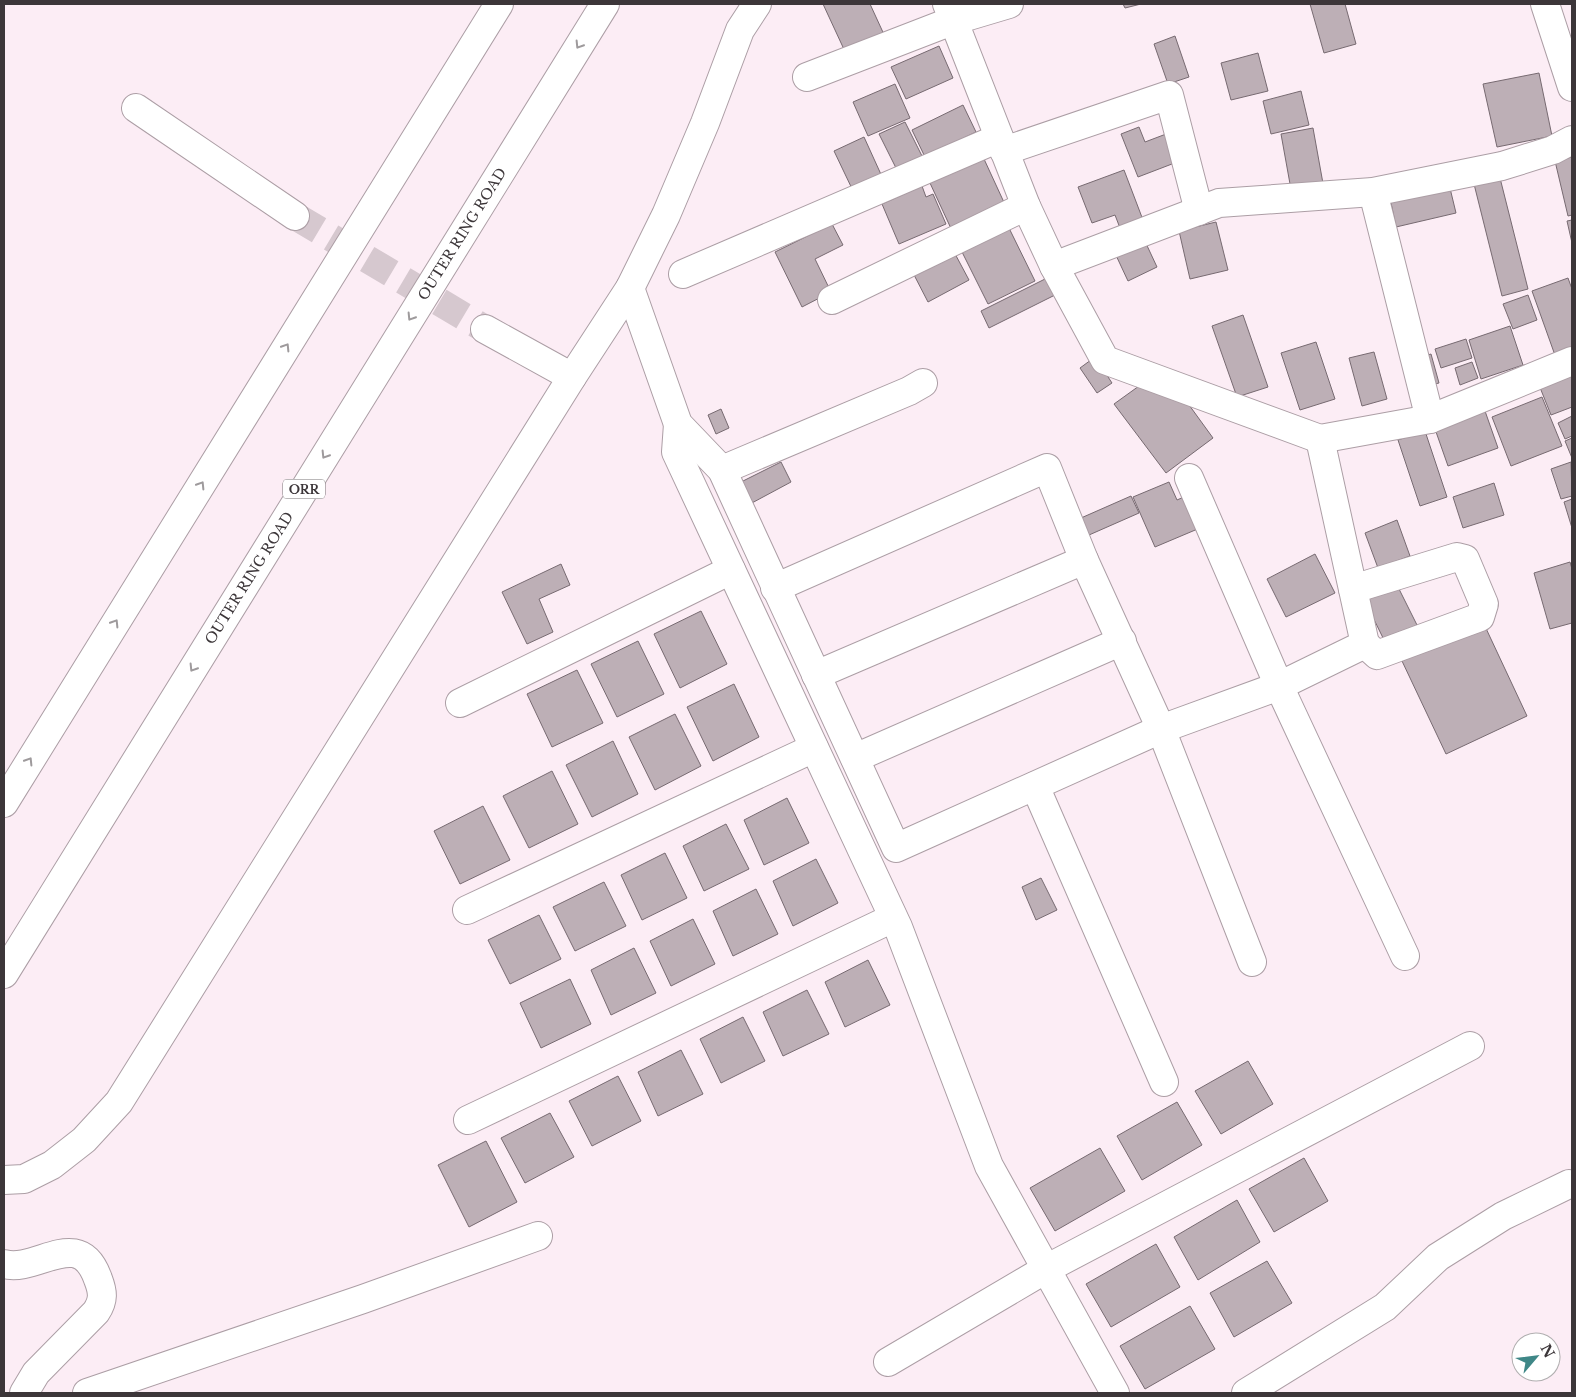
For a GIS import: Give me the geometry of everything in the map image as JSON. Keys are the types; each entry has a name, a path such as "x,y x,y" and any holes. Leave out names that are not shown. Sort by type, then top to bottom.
{"main road":[{"path":"4,803 499,4"},
{"name":"OUTER RING ROAD","path":"4,974 605,4"},
{"path":"4,1180 24,1179 52,1166 84,1140 119,1102 572,377 630,288 666,215 740,30 757,4"},
{"path":"807,77 949,12 1009,4"},
{"path":"1545,4 1572,87"},
{"path":"949,12 1026,206 1054,266 1104,360 1320,439 1430,419 1572,360"},
{"path":"683,274 1001,144 1169,95 1199,211"},
{"path":"136,108 295,216"},
{"path":"1054,266 1219,203 1373,192 1502,166 1553,150 1572,140"},
{"path":"1373,192 1430,419"},
{"path":"832,300 1026,206"},
{"path":"630,288 678,424 676,452 893,918 990,1166 1115,1393"},
{"path":"485,329 572,377"},
{"path":"722,470 909,391 923,383"},
{"path":"678,424 722,470 896,848 1161,729 1279,686 1365,644"},
{"path":"1320,439 1365,644 1377,655 1480,617 1484,604 1465,559 1457,557 1353,589"},
{"path":"775,588 1047,468 1084,560 1161,729 1252,962"},
{"path":"1189,478 1279,686 1405,956"},
{"path":"816,675 1084,560"},
{"path":"460,703 731,570"},
{"path":"855,758 1122,642"},
{"path":"467,910 814,748"},
{"path":"1035,786 1164,1082"},
{"path":"468,1120 893,918"},
{"path":"888,1362 1046,1270 1470,1046"},
{"path":"1246,1393 1384,1307 1438,1257 1503,1216 1569,1184"},
{"path":"87,1393 363,1299 538,1236"},
{"path":"4,1264 10,1266 23,1264 52,1255 70,1252 81,1255 90,1262 96,1272 103,1297 102,1304 96,1312 36,1374 24,1393"}],"building":[{"path":"823,4 870,4 887,41 848,58"},
{"path":"1123,4 1141,4 1125,8"},
{"path":"1310,4 1345,4 1356,44 1324,53"},
{"path":"1175,36 1189,77 1168,84 1154,44"},
{"path":"939,46 953,78 906,99 891,67"},
{"path":"1258,53 1268,91 1231,100 1221,63"},
{"path":"1539,73 1552,136 1497,147 1483,84"},
{"path":"895,84 910,118 868,136 853,102"},
{"path":"1301,91 1309,125 1271,134 1263,101"},
{"path":"963,105 976,132 925,157 912,130"},
{"path":"905,122 923,158 897,170 879,134"},
{"path":"1139,127 1145,142 1174,131 1185,159 1138,177 1121,134"},
{"path":"1313,128 1324,189 1292,195 1281,134"},
{"path":"864,137 884,181 855,195 834,151"},
{"path":"1572,157 1572,215 1568,216 1555,161"},
{"path":"984,159 1008,211 954,235 930,183"},
{"path":"1124,170 1143,220 1120,228 1115,215 1092,223 1078,187"},
{"path":"1499,174 1528,289 1502,296 1473,180"},
{"path":"1449,184 1456,213 1396,227 1390,198"},
{"path":"922,186 926,197 933,194 946,224 899,244 882,204"},
{"path":"1572,220 1572,243 1567,221"},
{"path":"1216,222 1228,270 1190,279 1179,231"},
{"path":"832,224 843,245 815,259 831,292 802,307 775,252"},
{"path":"1008,226 1035,281 988,304 961,250"},
{"path":"1143,237 1157,267 1128,281 1114,251"},
{"path":"953,250 969,280 928,302 912,271"},
{"path":"1049,277 1057,294 989,328 981,311"},
{"path":"1568,278 1572,289 1572,352 1556,358 1532,291"},
{"path":"1528,295 1537,320 1513,329 1503,304"},
{"path":"1243,315 1268,387 1237,397 1212,326"},
{"path":"1510,326 1523,365 1481,379 1469,340"},
{"path":"1466,339 1472,358 1441,368 1435,349"},
{"path":"1316,342 1335,399 1300,410 1281,353"},
{"path":"1374,352 1387,399 1362,406 1349,358"},
{"path":"1431,354 1439,383 1426,386 1418,358"},
{"path":"1095,357 1112,383 1097,393 1080,368"},
{"path":"1472,362 1478,378 1460,385 1455,368"},
{"path":"1572,366 1572,407 1551,415 1537,380"},
{"path":"1139,386 1184,398 1213,438 1166,473 1114,404"},
{"path":"1542,397 1562,446 1511,466 1492,417"},
{"path":"721,409 729,428 716,434 708,415"},
{"path":"1485,411 1498,448 1448,466 1435,429"},
{"path":"1572,416 1572,436 1565,439 1558,423"},
{"path":"1425,431 1447,497 1420,506 1398,440"},
{"path":"1572,438 1572,458 1565,441"},
{"path":"781,462 791,482 750,504 739,483"},
{"path":"1571,462 1572,496 1561,499 1551,469"},
{"path":"1169,482 1177,500 1186,496 1200,528 1155,547 1133,497"},
{"path":"1494,483 1504,515 1463,528 1453,497"},
{"path":"1131,496 1139,513 1089,535 1081,518"},
{"path":"1572,499 1572,528 1564,502"},
{"path":"1397,520 1410,556 1378,568 1365,533"},
{"path":"1315,554 1335,593 1286,617 1267,579"},
{"path":"1570,562 1572,569 1572,623 1550,629 1534,573"},
{"path":"561,564 570,585 539,599 553,632 527,644 502,592"},
{"path":"1395,581 1417,625 1385,642 1363,597"},
{"path":"701,611 727,664 680,688 654,634"},
{"path":"1483,622 1527,716 1446,754 1402,661"},
{"path":"638,641 664,694 617,717 591,664"},
{"path":"577,670 603,723 552,747 527,694"},
{"path":"734,684 759,737 713,761 687,707"},
{"path":"675,714 701,766 655,790 629,737"},
{"path":"613,741 638,794 592,817 566,765"},
{"path":"552,771 578,824 529,848 503,796"},
{"path":"787,798 809,843 764,865 744,820"},
{"path":"483,806 510,860 460,884 434,831"},
{"path":"726,824 749,869 704,891 683,846"},
{"path":"665,853 687,898 642,920 621,875"},
{"path":"816,859 838,903 793,926 773,881"},
{"path":"1041,878 1057,910 1036,920 1022,887"},
{"path":"604,882 626,926 575,951 553,907"},
{"path":"756,889 778,934 733,956 713,911"},
{"path":"539,915 561,959 510,984 488,940"},
{"path":"693,919 715,964 671,986 650,941"},
{"path":"634,948 656,993 611,1015 591,970"},
{"path":"868,960 890,1005 845,1027 825,982"},
{"path":"570,979 591,1024 541,1048 520,1003"},
{"path":"807,990 829,1034 783,1056 763,1012"},
{"path":"743,1017 765,1061 721,1083 700,1039"},
{"path":"681,1050 703,1094 658,1116 638,1072"},
{"path":"1248,1061 1273,1104 1221,1134 1195,1091"},
{"path":"618,1076 641,1121 592,1146 569,1101"},
{"path":"1177,1102 1202,1145 1142,1180 1117,1136"},
{"path":"550,1113 574,1157 525,1183 501,1138"},
{"path":"486,1141 517,1202 469,1227 438,1165"},
{"path":"1100,1148 1125,1191 1055,1231 1030,1188"},
{"path":"1304,1158 1328,1201 1274,1232 1249,1189"},
{"path":"1237,1200 1260,1242 1198,1280 1174,1237"},
{"path":"1156,1244 1180,1287 1111,1327 1086,1284"},
{"path":"1267,1261 1292,1303 1234,1337 1210,1293"},
{"path":"1190,1306 1215,1349 1145,1389 1120,1346"}],"tunnel":[{"path":"295,216 485,329"}]}
